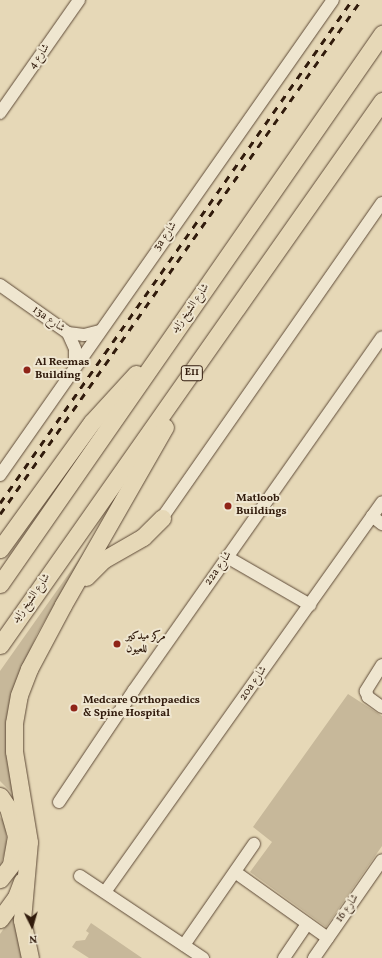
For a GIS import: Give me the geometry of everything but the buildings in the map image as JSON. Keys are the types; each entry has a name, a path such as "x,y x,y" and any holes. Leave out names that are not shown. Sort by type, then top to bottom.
{"highway":[{"name":"شارع الشيخ زايد","path":"0,584 382,34"},
{"name":"شارع الشيخ زايد","path":"0,645 382,101"},
{"path":"0,549 92,422 119,391 163,349"},
{"path":"30,958 22,920 29,855 26,816 14,751 14,723 19,695 29,669 63,605 152,452 194,370"},
{"path":"63,605 98,564 143,537 162,518"},
{"path":"0,796 10,813 16,836 11,865 0,879"},
{"path":"0,919 16,897 29,855"}],"street":[{"name":"شارع 4","path":"0,114 79,0"},
{"name":"3a شارع","path":"0,475 333,0"},
{"path":"162,518 382,203"},
{"name":"13a شارع","path":"0,285 68,333 75,349 75,367"},
{"path":"68,333 84,335 100,331"},
{"name":"22a شارع","path":"59,802 230,553 382,337"},
{"name":"20a شارع","path":"108,894 126,865 382,502"},
{"path":"372,516 382,524"},
{"path":"230,553 307,608"},
{"path":"382,665 366,691 368,697 382,707"},
{"path":"187,947 254,844"},
{"name":"شارع 16","path":"314,958 382,860"},
{"path":"235,872 328,938"},
{"path":"80,876 203,958"},
{"path":"284,958 307,924"}],"shaded area":[{"path":"87,548 37,634 18,679 21,810 11,792 0,781 0,671"},
{"path":"348,694 382,716 382,846 326,927 250,872 272,842 253,827"},
{"path":"0,817 5,822 7,844 0,868"},
{"path":"19,907 27,958 0,958 0,934"},
{"path":"91,923 142,958 89,958 72,947 76,941 85,940 89,933 86,931"}],"railway":[{"path":"0,503 352,0"},
{"path":"0,514 361,0"}],"place":[{"name":"Al Reemas Building","path":"27,370"},
{"name":"Matloob Buildings","path":"228,506"},
{"name":"مركز ميدكير للعيون","path":"117,644"},
{"name":"Medcare Orthopaedics & Spine Hospital","path":"74,708"}]}
